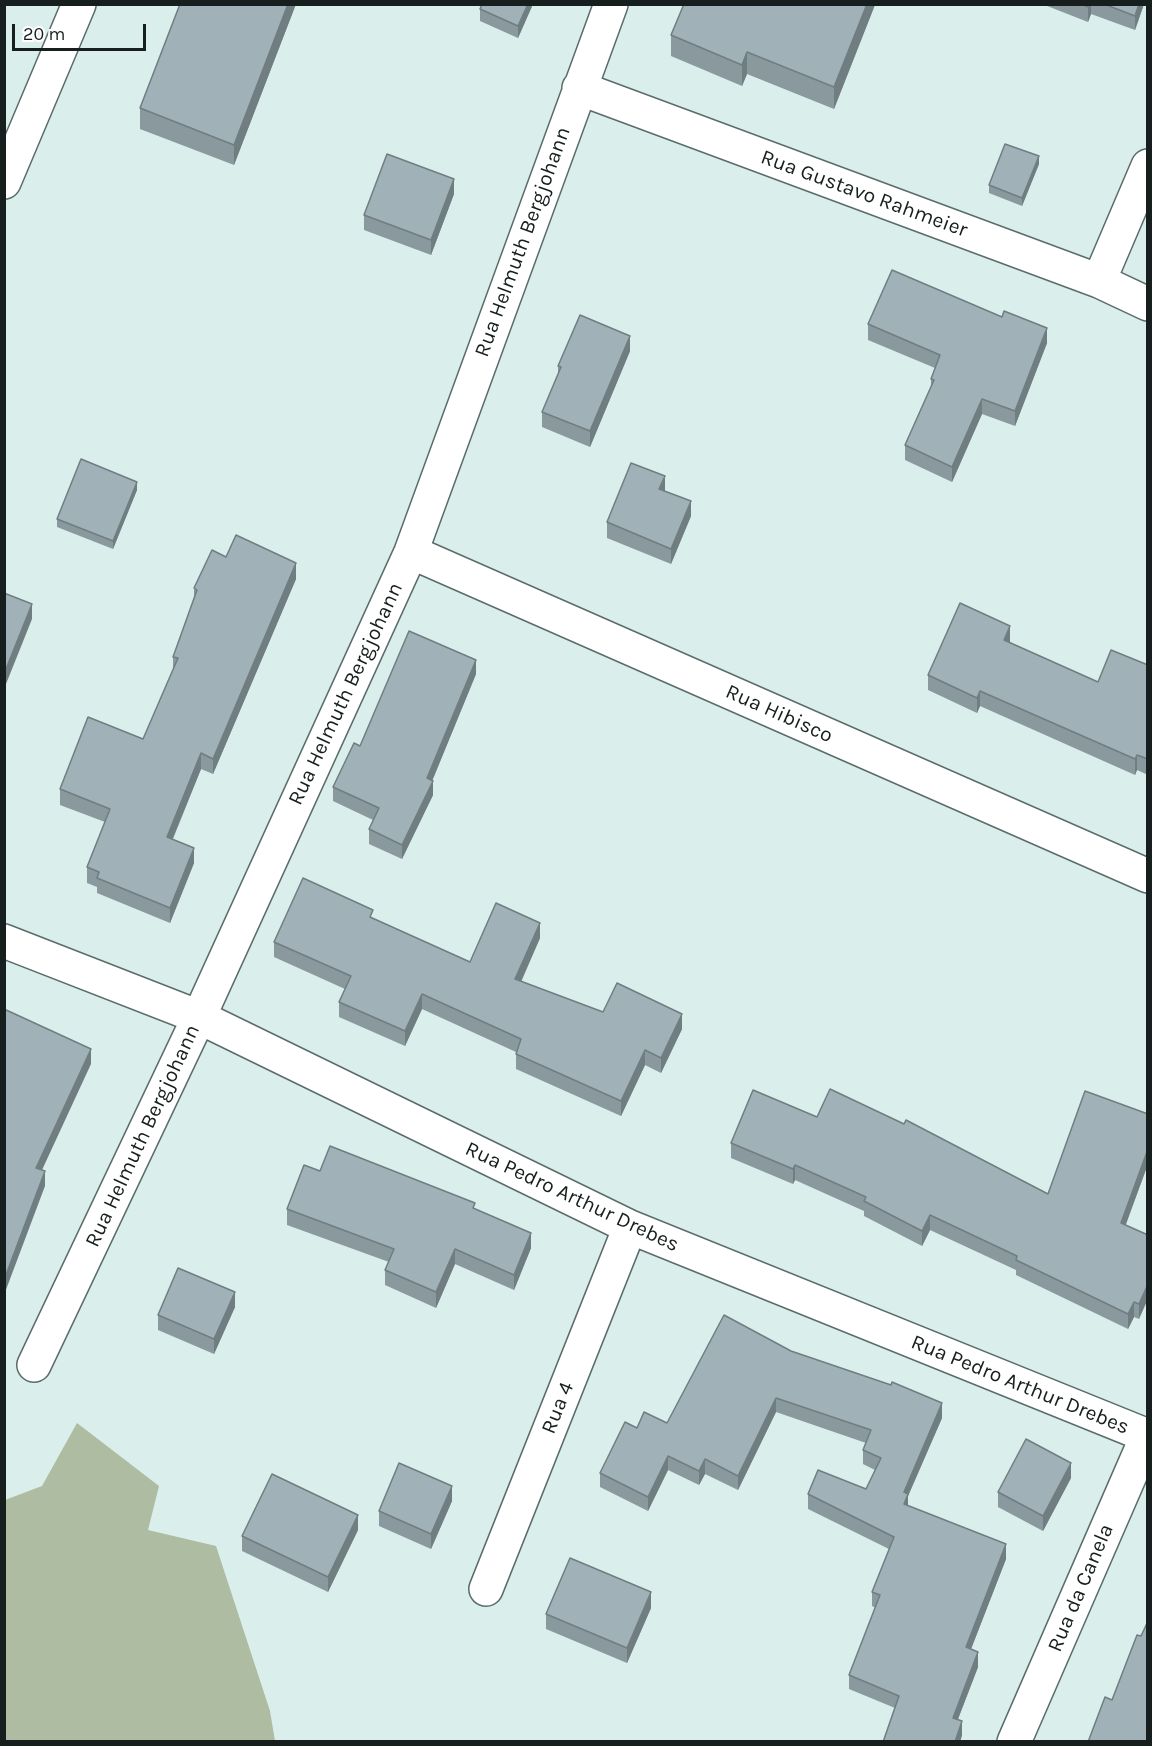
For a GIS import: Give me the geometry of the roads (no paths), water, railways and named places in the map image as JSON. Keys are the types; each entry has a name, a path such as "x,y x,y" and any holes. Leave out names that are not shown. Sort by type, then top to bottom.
{"street":[{"path":"4,182 79,4"},
{"name":"Rua Helmuth Bergjohann","path":"34,1365 199,1017 411,552 610,4"},
{"name":"Rua Gustavo Rahmeier","path":"579,88 1099,281 1148,304"},
{"path":"1099,281 1148,166"},
{"name":"Rua Hibisco","path":"411,552 1148,876"},
{"name":"Rua Pedro Arthur Drebes","path":"4,941 199,1017 630,1227 1147,1436"},
{"name":"Rua 4","path":"486,1589 630,1227"},
{"name":"Rua da Canela","path":"1014,1742 1147,1436"}]}
